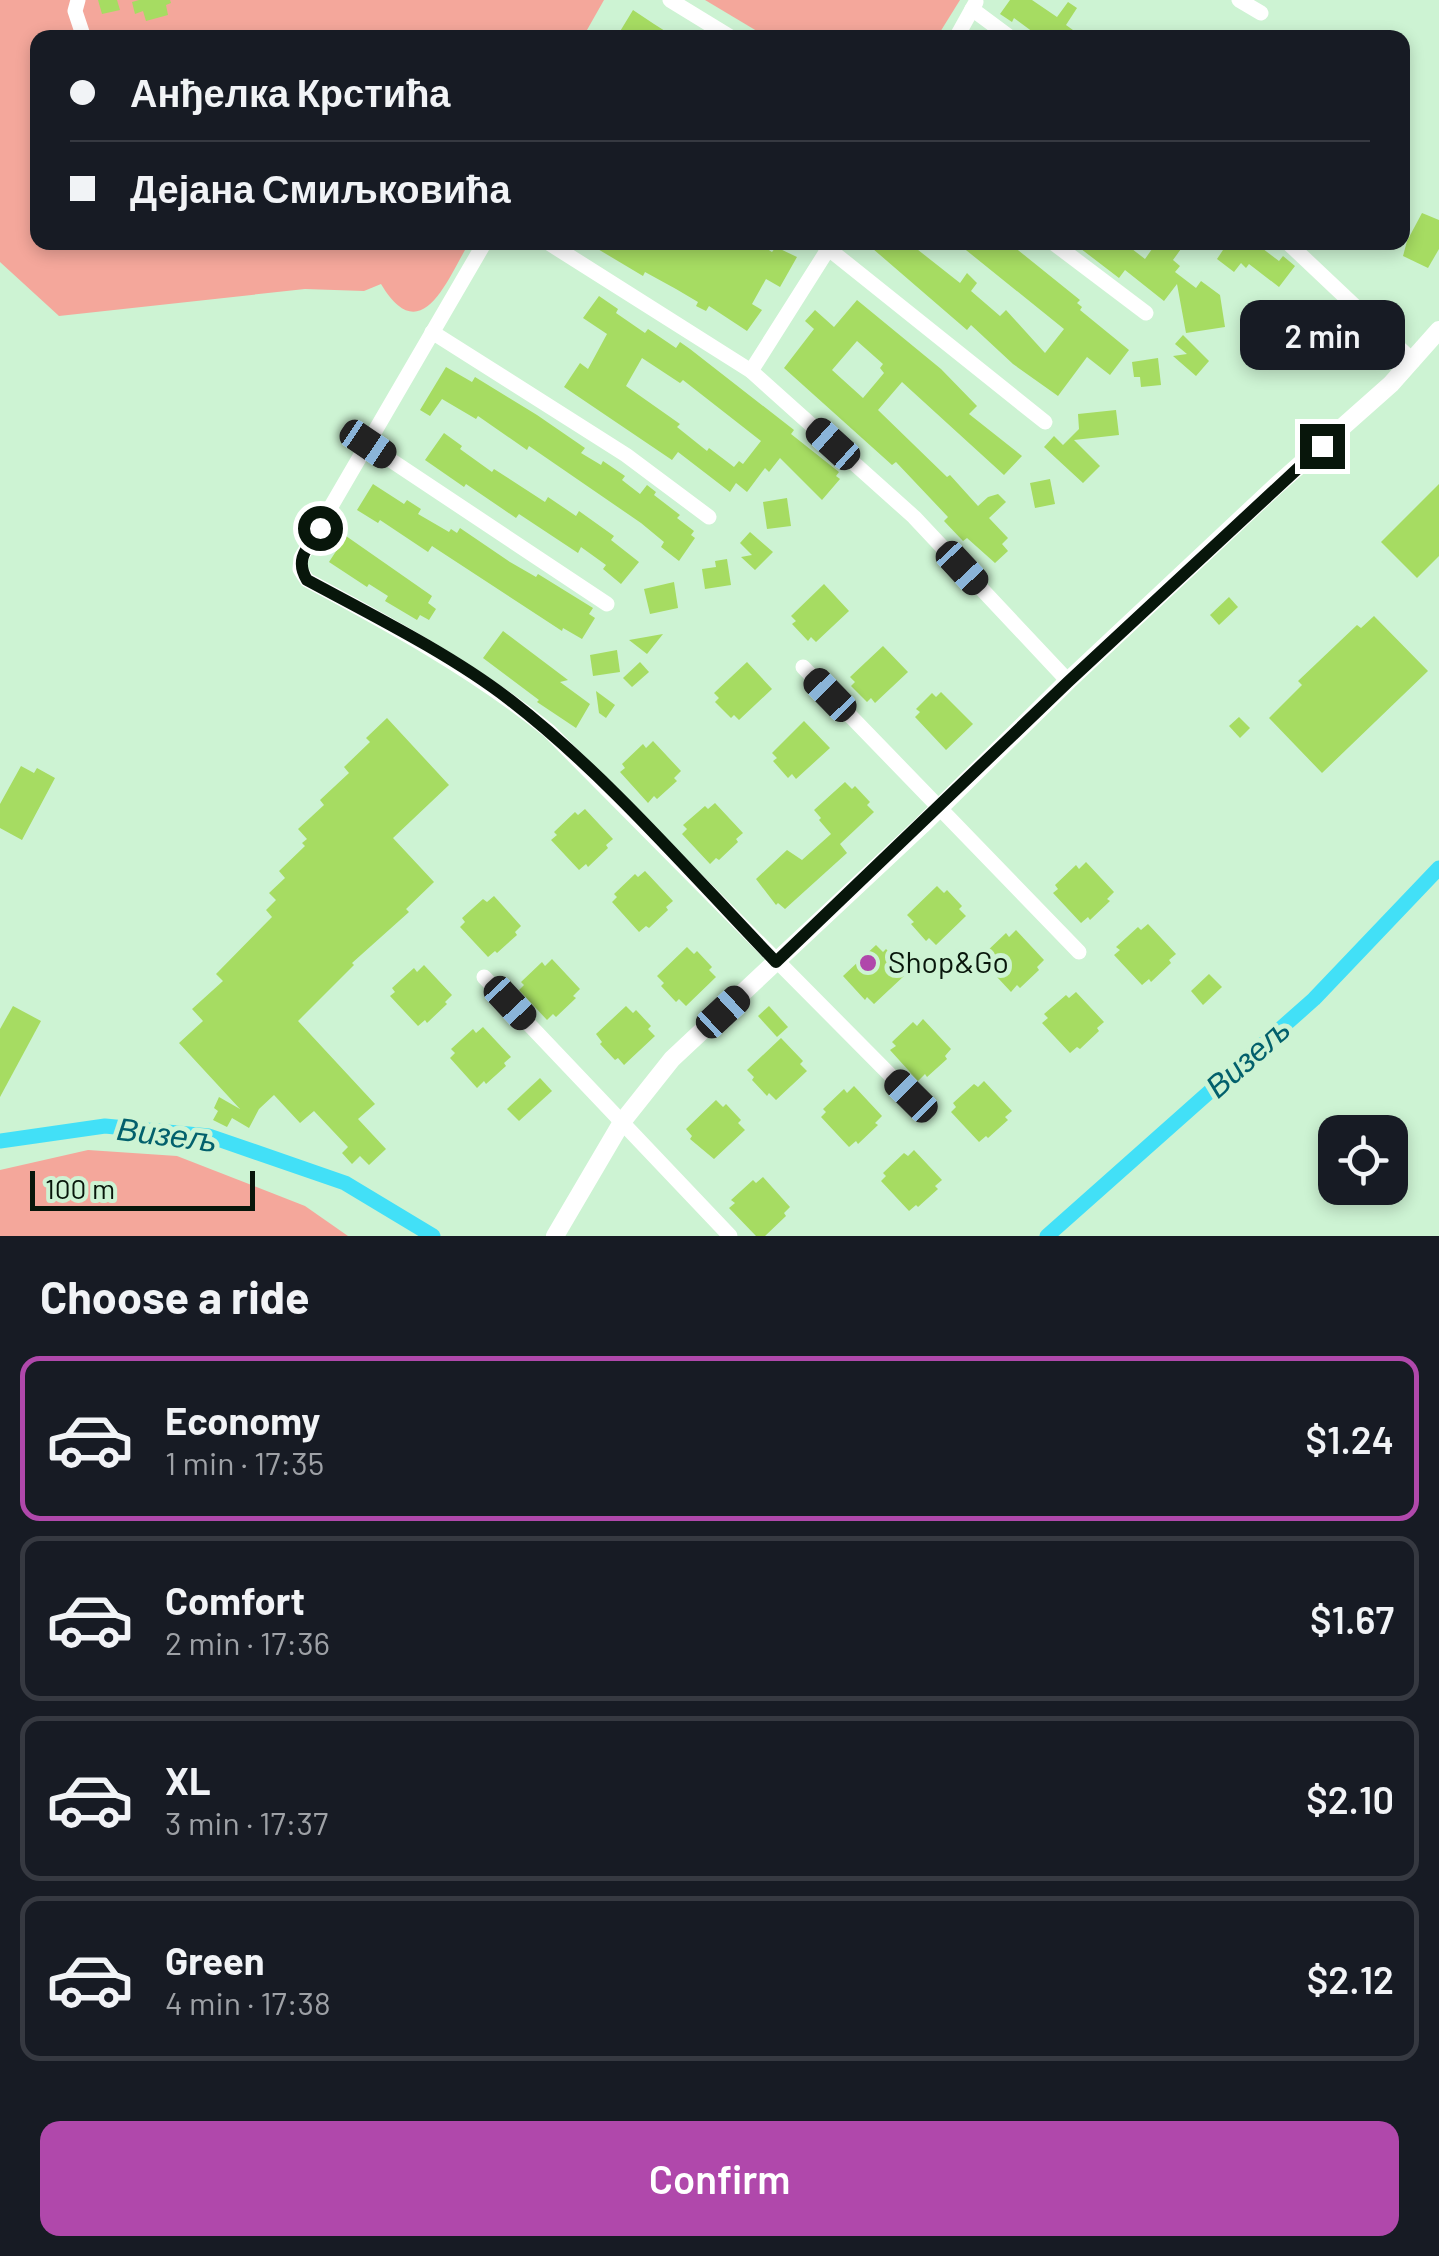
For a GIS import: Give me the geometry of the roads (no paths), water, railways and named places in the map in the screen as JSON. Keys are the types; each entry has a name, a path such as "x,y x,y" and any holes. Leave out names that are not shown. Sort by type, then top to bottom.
{"street":[{"path":"78,0 75,11 81,30"},
{"path":"670,0 719,30"},
{"path":"1239,0 1261,13"},
{"path":"960,30 974,5 1002,30"},
{"path":"480,250 300,558 300,569 307,580 507,697 577,757 911,1096"},
{"path":"560,250 751,371 914,517 1068,682"},
{"path":"751,371 823,250"},
{"path":"834,250 1045,422"},
{"path":"1062,250 1146,314"},
{"path":"1295,250 1413,361"},
{"path":"555,1236 622,1122 672,1059 1413,361 1439,330"},
{"path":"432,332 626,455 709,517"},
{"path":"368,444 607,604"},
{"path":"803,666 1079,952"},
{"path":"484,977 730,1236"}],"waterway":[{"name":"Визељ","path":"1047,1236 1314,999 1439,868"},
{"name":"Визељ","path":"0,1141 105,1126 209,1136 345,1183 433,1236"}],"place":[{"name":"Shop&Go","path":"868,963"}]}
